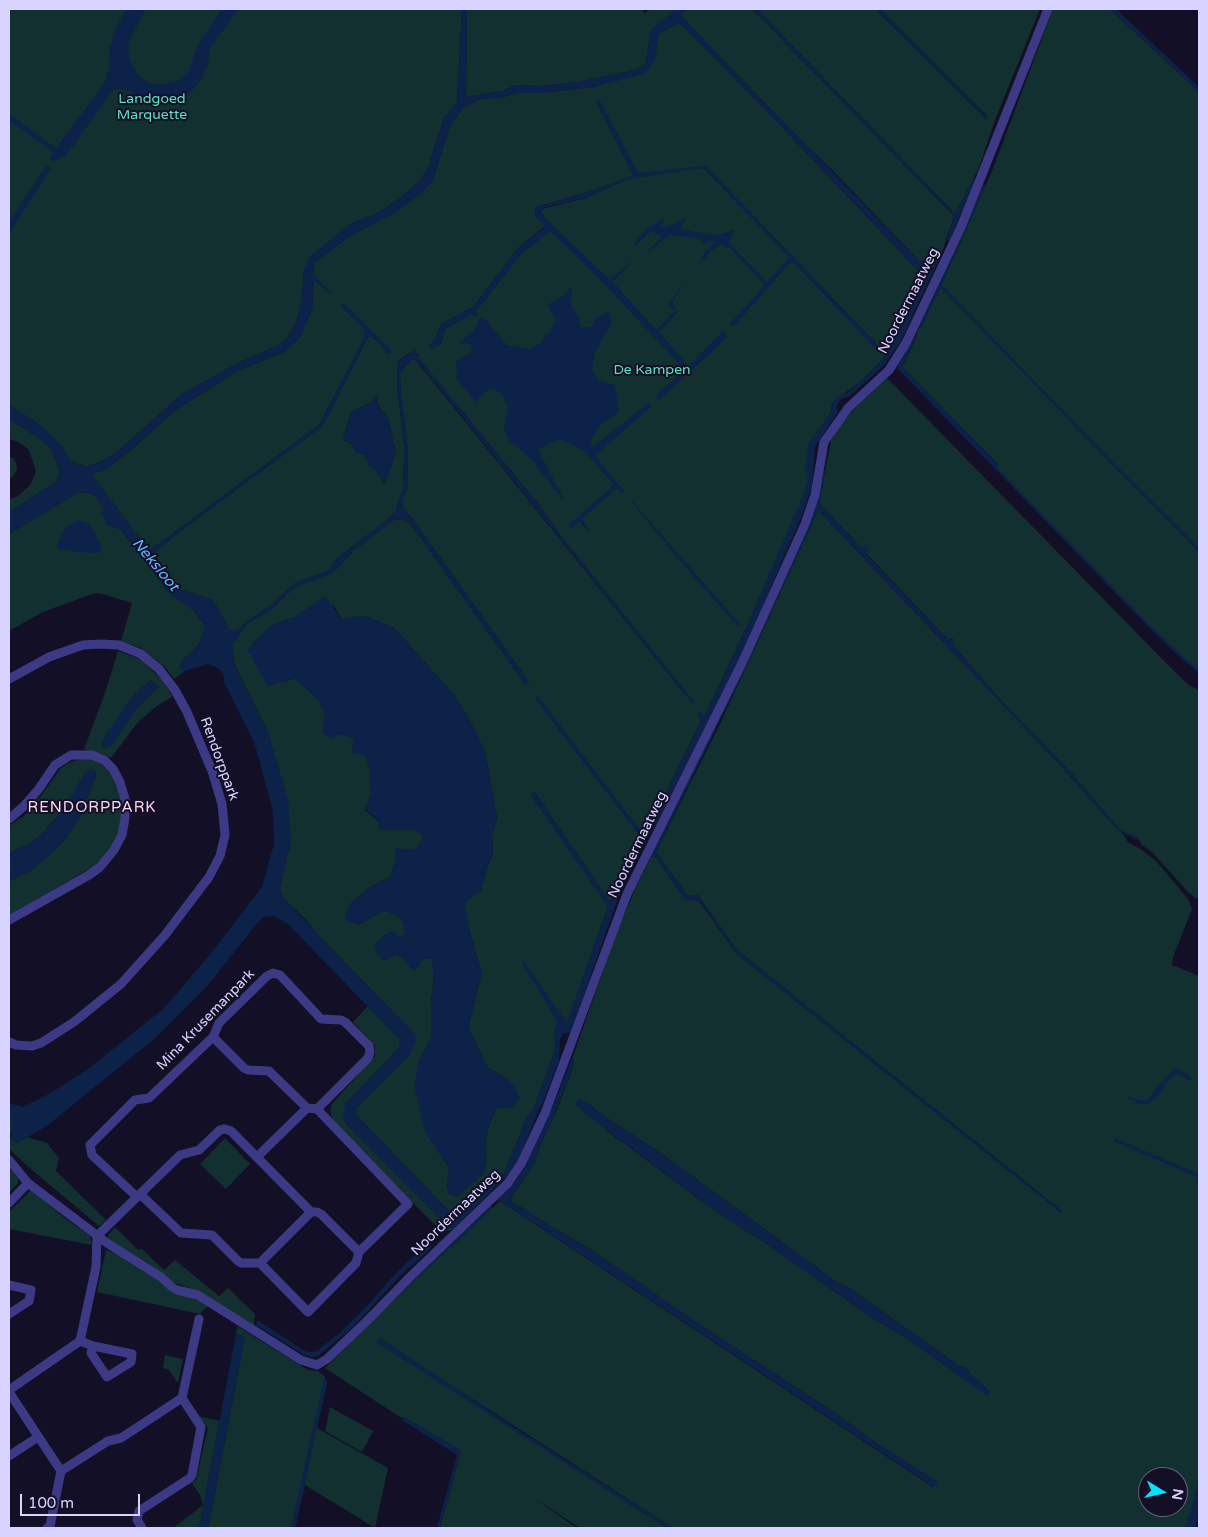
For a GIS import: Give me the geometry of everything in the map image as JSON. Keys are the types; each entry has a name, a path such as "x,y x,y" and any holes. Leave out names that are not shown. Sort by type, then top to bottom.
{"street":[{"name":"Noordermaatweg","path":"9,1160 28,1183 97,1236 177,1290 198,1295 302,1360 317,1365 327,1359 412,1274 508,1183 521,1164 545,1113 627,894 742,663 805,524 815,496 824,442 848,408 889,370 911,335 977,188 1048,9"},
{"name":"Rendorppark","path":"9,679 49,657 83,645 119,645 141,654 159,669 175,690 200,740 222,804 225,835 220,856 209,877 165,935 121,984 74,1022 41,1043 32,1046 16,1045 9,1042"},
{"path":"9,819 38,790 55,765 71,755 92,755 104,760 113,769 120,782 125,799 125,818 122,835 114,850 100,867 9,920"},
{"name":"Mina Krusemanpark","path":"260,1262 238,1261 212,1235 181,1233 92,1155 90,1145 135,1100 149,1098 213,1037 219,1023 267,976 273,973 280,975 322,1019 345,1022 370,1050 368,1058 316,1109"},
{"path":"213,1037 244,1068 248,1070 269,1071 307,1108 316,1109 408,1204 359,1252 356,1263 308,1312 260,1262 311,1212"},
{"path":"257,1157 307,1108"},
{"path":"50,1528 61,1471 9,1391 80,1341 96,1267 97,1236 180,1155 199,1150 220,1130 231,1131 311,1212 321,1214 359,1252"},
{"path":"9,1202 28,1183"},
{"path":"9,1285 31,1290 29,1301 9,1314"},
{"path":"61,1471 108,1441 121,1438 182,1398 199,1319"},
{"path":"80,1341 93,1346 132,1354 131,1362 107,1378 91,1353 93,1346"},
{"path":"142,1528 137,1518 139,1511 192,1475 202,1431 182,1398"},
{"path":"9,1456 38,1437"}],"green space":[{"name":"Landgoed Marquette","path":"9,9 462,9 457,102 444,118 429,165 420,181 400,198 376,214 350,224 304,269 302,298 298,316 291,333 285,340 277,346 238,363 181,395 119,450 104,460 86,467 70,460 61,445 37,423 9,405"},
{"path":"467,9 642,9 644,13 648,9 677,9 651,31 646,61 644,65 635,70 579,82 539,86 516,85 503,91 466,97"},
{"path":"686,9 752,9 954,216 940,258 930,272 834,172 766,106 681,16"},
{"path":"757,9 875,9 986,119 988,117 880,9 1040,9 995,120 979,168 955,214"},
{"path":"1053,9 1110,9 1199,92 1199,673 1148,625 997,469 998,464 902,367 917,336 916,334 941,286 992,171"},
{"name":"De Kampen","path":"678,23 684,27 765,109 922,275 916,300 884,358 862,380 832,403 831,412 813,450 803,512 793,536 778,569 745,630 705,716 700,712 698,715 701,721 655,815 643,834 535,698 641,837 617,883 610,902 534,791 531,795 608,906 567,1024 523,961 558,1022 554,1032 555,1051 533,1110 528,1115 504,1173 465,1209 448,1210 356,1115 357,1107 411,1053 306,920 283,898 280,888 291,839 269,735 234,663 232,641 237,640 247,624 272,609 295,587 334,572 353,551 394,520 403,519 410,523 525,684 529,682 403,508 402,500 407,489 408,450 400,373 411,360 415,359 681,690 694,702 565,541 535,500 418,357 419,354 410,353 398,361 397,384 405,454 404,488 398,501 397,510 387,520 336,559 330,570 295,583 270,606 247,621 238,630 229,630 213,600 178,589 152,554 320,428 327,418 368,337 372,336 388,353 391,352 341,307 364,328 365,337 319,425 149,551 91,474 106,469 129,452 174,411 239,370 283,353 300,337 312,309 314,279 322,287 313,274 314,263 347,238 433,180 450,125 464,107 480,99 504,97 515,93 540,93 594,87 650,68 659,33","holes":["596,101 638,174 586,198 545,208 541,211 549,231 520,255 476,311 445,329 440,345 428,346 435,340 441,324 473,307 520,246 545,226 535,215 536,207 592,191 634,175","379,395 377,401 387,416 396,450 384,483 375,469 369,466 364,454 357,453 353,445 344,440 352,411 371,403","334,606 342,619 364,616 394,628 454,695 469,719 485,752 497,818 492,836 493,854 481,890 464,902 469,929 482,971 468,1027 487,1067 509,1080 513,1107 497,1108 489,1125 485,1147 487,1160 484,1172 458,1196 449,1194 447,1185 449,1168 425,1131 419,1061 431,1038 431,1003 434,975 432,959 423,959 414,971 397,954 383,961 375,944 386,934 398,937 405,935 403,921 396,915 385,910 358,925 345,918 351,903 369,888 391,876 395,861 416,850 424,837 416,830 380,830 379,822 365,810 371,794 370,768 365,755 354,739 341,734 325,715 319,700 295,678 282,682 248,651 255,641 274,624"]},
{"path":"887,378 1172,669 1189,685 1199,690 1199,894 1197,899 1189,893 1153,853 1142,845 1137,837 1121,831 1067,768 1005,705 953,645 953,639 948,640 819,503 831,441 840,425"},
{"path":"9,419 39,438 49,447 53,452 60,472 56,482 9,512 9,499 18,496 30,485 36,472 28,449 18,442 9,439"},
{"path":"9,456 13,458 17,469 9,479"},
{"path":"79,492 93,494 103,507 107,524 120,529 178,600 195,612 204,625 204,631 198,646 181,662 182,670 185,671 174,679 165,667 141,648 121,641 132,603 106,595 97,593 89,595 43,612 9,631 9,534"},
{"path":"818,510 1062,767 1124,835 1128,842 1157,862 1188,899 1192,909 1173,957 1172,966 1199,976 1199,1483 1187,1528 673,1528 435,1375 377,1342 667,1528 580,1528 534,1498 577,1528 440,1528 461,1451 404,1417 400,1417 325,1368 425,1270 500,1201 933,1487 936,1481 873,1441 838,1415 699,1324 588,1248 530,1214 527,1210 512,1203 511,1198 534,1164 559,1105 572,1070 574,1060 572,1059 617,932 635,889 651,857 654,855 685,899 699,901 737,954 1060,1212 1062,1211 737,950 698,895 688,896 656,852 720,724","holes":["587,1103 662,1154 838,1283 848,1287 958,1366 965,1367 974,1378 981,1382 963,1378 903,1336 868,1315 764,1242 715,1211 606,1130"]},
{"path":"118,651 142,660 161,679 173,696 157,706 138,722 111,758 84,749 104,696","holes":["151,680 158,687 136,709 126,723 105,736 135,694"]},
{"path":"85,757 98,761 115,777 123,806 119,831 112,849 94,866 9,915 9,881 32,870 60,845 80,816 96,777 95,772 88,769 64,809 39,837 9,853 9,826 26,814 61,768 66,764"},
{"path":"368,1006 399,1039 399,1048 346,1103 344,1120 452,1230 446,1231 435,1225 333,1120 330,1111 332,1104 375,1056 375,1046 353,1022"},
{"path":"9,1117 13,1124 10,1137 18,1142 27,1137 47,1143 59,1158 56,1171 106,1220 99,1226 9,1149"},
{"path":"225,1138 250,1164 226,1189 200,1164"},
{"path":"9,1168 18,1178 18,1183 9,1193"},
{"path":"31,1190 90,1236 92,1245 9,1229 9,1212"},
{"path":"115,1227 138,1250 142,1249 164,1270 175,1260 219,1296 228,1288 255,1314 254,1326 197,1291 173,1282 148,1263 115,1245 108,1239 108,1235"},
{"path":"106,1250 117,1254 144,1270 173,1291 199,1299 208,1306 200,1314 97,1292"},
{"path":"237,1326 308,1370 318,1371 325,1377 327,1383 317,1428 388,1468 375,1528 305,1485 295,1528 208,1528 245,1337 236,1334"},
{"path":"165,1355 183,1359 178,1383 169,1370 163,1368"},
{"path":"330,1407 373,1431 362,1452 325,1431"},
{"path":"198,1416 220,1421 199,1528 173,1528 203,1505 200,1495 192,1483 196,1480 208,1428"}],"water":[{"path":"126,9 146,9 129,41 130,61 138,75 149,83 161,85 178,81 189,70 198,44 222,9 239,9 210,48 208,63 202,78 191,92 174,101 153,105 141,101 128,91 114,89 65,157 60,157 53,162 50,159 53,152 9,120 9,114 56,148 105,82 114,32"},
{"name":"Neksloot","path":"462,9 467,9 466,97 503,91 516,85 539,86 579,82 635,70 644,65 646,61 651,31 654,26 677,9 686,9 681,16 928,270 931,272 940,258 900,343 883,366 850,396 841,399 837,406 837,413 815,447 812,485 805,507 727,685 658,820 635,860 617,901 571,1032 562,1034 559,1061 519,1158 510,1173 452,1230 344,1120 343,1115 346,1103 399,1048 399,1039 287,923 273,916 264,917 258,922 208,985 153,1040 48,1125 18,1143 11,1140 13,1124 9,1117 9,1103 23,1107 49,1094 88,1069 164,1008 208,957 262,887 274,844 273,811 255,745 224,682 223,673 218,668 208,664 185,671 179,668 181,662 198,646 204,631 204,625 195,612 168,592 120,529 107,524 102,515 103,507 93,494 79,492 9,534 9,512 56,482 60,472 53,452 49,447 39,438 9,419 9,405 53,436 70,460 86,467 104,460 119,450 181,395 238,363 277,346 291,333 298,316 302,298 304,269 309,257 350,224 376,214 400,198 420,181 429,165 444,118 457,102","holes":["678,23 765,109 922,275 916,300 884,358 847,393 841,394 832,403 831,412 809,442 805,467 808,478 802,498 718,688 705,715 699,712 698,715 701,721 655,815 643,834 538,696 535,698 641,837 617,883 610,902 534,791 531,795 608,907 567,1023 523,960 521,962 558,1022 554,1032 555,1051 533,1110 528,1115 504,1173 465,1209 448,1210 356,1115 357,1107 411,1053 416,1041 415,1034 283,898 280,888 291,839 288,799 269,735 234,663 233,641 237,640 247,624 272,609 295,587 334,572 353,551 394,520 403,519 410,523 525,684 529,682 403,508 402,500 407,489 408,450 400,373 411,360 415,359 421,365 681,690 693,704 694,702 565,541 535,500 418,357 416,350 398,361 397,384 405,454 404,488 398,501 397,510 387,520 336,559 330,570 295,583 270,606 247,621 238,630 229,630 213,600 178,589 152,554 320,428 327,418 368,337 372,336 388,353 391,352 343,303 341,307 364,328 365,337 319,425 149,551 92,474 106,469 129,452 174,411 239,370 283,353 300,337 312,309 314,279 333,294 313,274 314,263 347,238 396,212 423,192 433,180 450,125 464,107 480,99 504,97 515,93 540,93 594,87 644,74 655,61 659,33"]},
{"path":"752,9 757,9 955,214 973,179 975,180 949,242 947,240 954,216"},
{"path":"875,9 880,9 988,118 986,119"},
{"path":"1110,9 1116,9 1199,87 1199,92"},
{"path":"599,99 638,173 706,166 882,349 879,351 874,347 794,263 791,262 733,327 730,324 765,285 730,248 721,244 710,252 699,265 705,251 716,242 710,241 704,245 700,238 669,235 645,255 662,236 651,231 634,247 635,242 650,226 666,217 661,225 667,227 686,218 680,229 715,236 734,230 729,243 767,282 788,259 788,256 703,168 623,181 586,198 545,207 541,211 545,218 610,280 636,258 613,282 656,330 675,311 669,304 686,279 672,303 678,312 659,332 688,366 723,331 727,336 659,400 656,395 685,370 593,272 550,231 520,255 476,311 477,317 472,314 445,329 440,345 431,349 428,346 435,340 441,324 473,307 520,246 545,227 535,215 536,207 592,191 633,175 596,101"},
{"path":"46,166 51,168 9,234 9,222"},
{"path":"572,286 571,306 579,317 580,327 591,327 596,318 609,312 612,322 595,352 592,371 600,381 615,385 619,412 601,424 592,438 591,448 650,402 651,407 595,456 624,491 622,493 618,489 615,490 582,519 589,529 587,530 579,522 571,529 568,525 611,488 613,484 585,451 560,439 538,449 565,502 532,460 509,440 504,429 508,407 502,393 490,388 475,402 457,379 456,361 471,353 472,344 459,343 473,331 480,318 486,320 507,345 530,349 541,343 544,336 550,333 555,320 547,305 563,296"},
{"path":"916,334 902,367 998,464 997,471 897,367"},
{"path":"379,393 377,401 387,416 396,450 384,483 375,469 369,466 364,454 357,453 353,445 344,440 343,437 352,411 371,403"},
{"path":"827,457 820,504 861,548 868,548 866,554 948,640 954,640 953,645 1005,705 1067,768 1121,831 1137,837 1137,840 1118,830 1062,767 818,510 747,665 656,852 688,896 698,895 737,950 1062,1211 1060,1212 737,954 700,901 685,899 655,856 652,858 650,856 696,765 811,519 818,501"},
{"path":"631,500 741,626 738,626 700,584"},
{"path":"77,520 89,523 101,544 101,551 98,553 78,552 57,548 65,528"},
{"path":"325,596 342,619 364,616 394,628 454,695 469,719 485,752 497,818 492,836 493,854 481,890 465,903 469,929 482,971 468,1027 487,1067 509,1080 515,1087 519,1098 513,1107 497,1108 489,1125 485,1147 487,1160 484,1172 458,1196 449,1194 447,1185 449,1168 425,1131 414,1085 419,1061 431,1038 431,1003 434,975 432,959 423,959 414,971 397,954 383,961 377,954 375,944 386,934 394,931 398,937 405,935 403,921 396,915 385,910 358,925 349,922 345,918 351,903 369,888 391,876 396,848 416,850 424,837 416,830 380,830 379,821 365,809 371,794 370,768 365,755 351,753 354,739 341,734 331,739 322,733 325,715 319,700 295,678 267,686 248,651 255,641 274,624 292,619"},
{"path":"151,680 158,686 136,709 112,745 108,748 103,748 102,743 105,736 127,704"},
{"path":"92,768 96,777 80,816 71,831 60,845 32,870 9,881 9,853 39,837 64,809 85,772"},
{"path":"572,1058 574,1060 572,1070 534,1164 511,1197 512,1203 527,1210 530,1214 588,1248 699,1324 838,1415 873,1441 937,1481 937,1485 934,1487 499,1200 495,1202 514,1183 524,1169"},
{"path":"1176,1068 1191,1077 1189,1081 1181,1075 1176,1075 1169,1080 1157,1097 1148,1104 1139,1104 1127,1098 1130,1096 1138,1100 1147,1100"},
{"path":"579,1099 662,1154 838,1283 848,1287 958,1366 965,1367 991,1393 986,1395 903,1336 868,1315 764,1242 715,1211 583,1112 575,1103"},
{"path":"1115,1138 1199,1174 1199,1178 1114,1141"},
{"path":"491,1206 493,1207 472,1228 415,1278"},
{"path":"427,1243 431,1244 431,1248 400,1276 354,1326 318,1356 312,1357 301,1353 256,1325 257,1321 259,1321 305,1351 312,1352 318,1350 337,1335 367,1306 393,1276"},
{"path":"236,1334 245,1337 208,1528 199,1528"},
{"path":"380,1338 514,1427 673,1528 667,1528 376,1342"},
{"path":"324,1379 327,1380 305,1484 295,1528 291,1528"},
{"path":"404,1417 461,1451 440,1528 437,1528 457,1455 402,1420"},
{"path":"1199,1483 1199,1513 1195,1528 1187,1528 1185,1527"}],"waterway":[{"path":"984,186 940,285 1199,550"},
{"path":"921,326 940,285"},
{"path":"997,469 1149,626 1199,671"}],"district":[{"name":"RENDORPPARK","path":"92,808"}]}
